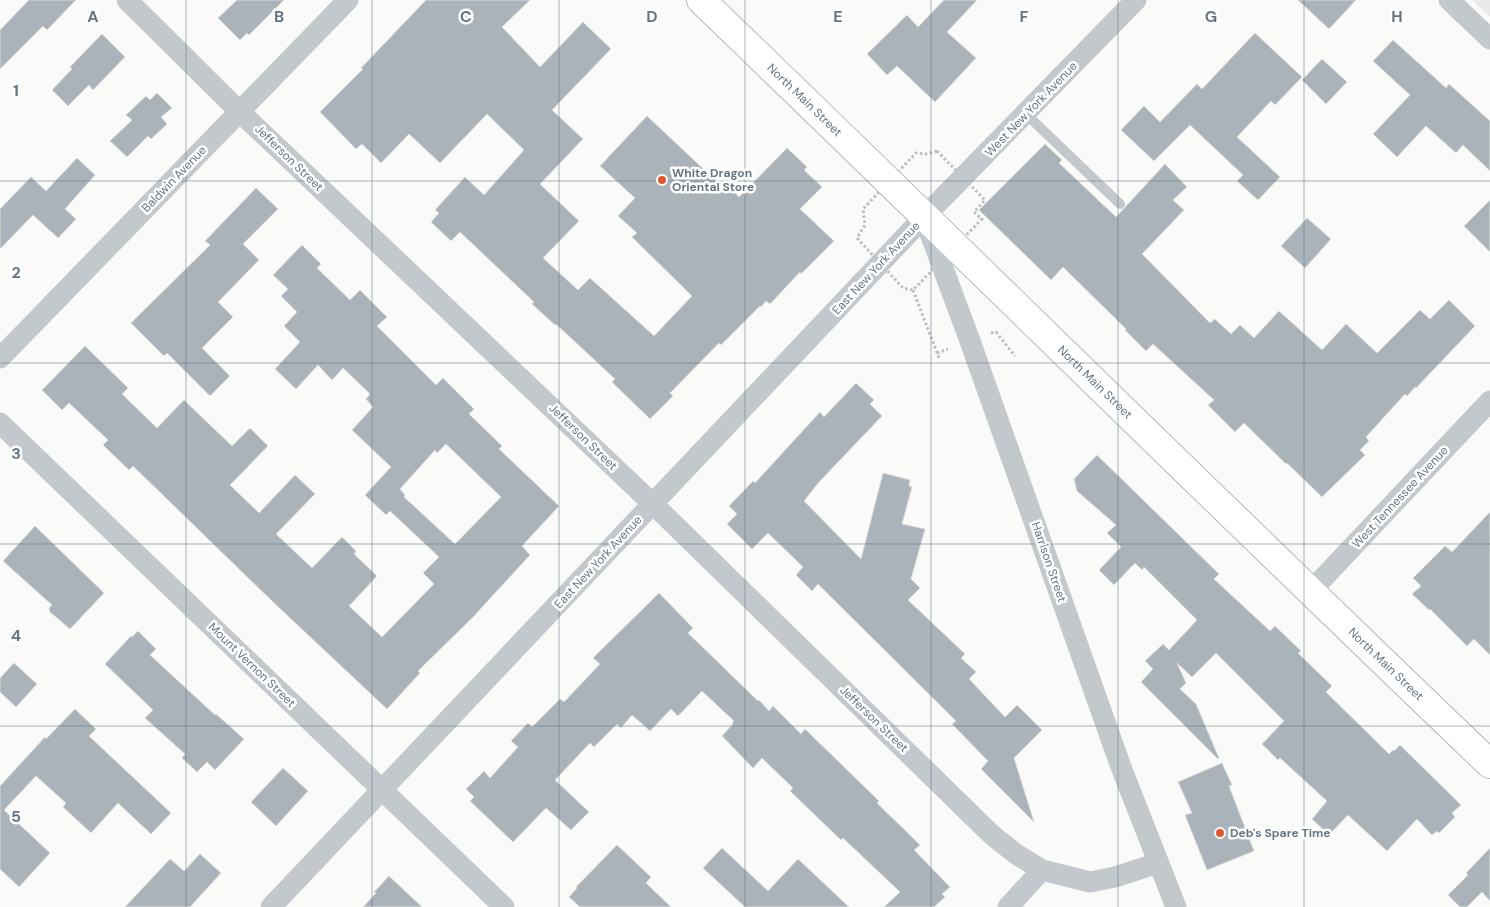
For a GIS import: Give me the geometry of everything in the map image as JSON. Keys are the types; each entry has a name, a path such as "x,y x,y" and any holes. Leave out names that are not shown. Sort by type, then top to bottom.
{"main road":[{"name":"North Main Street","path":"701,0 1310,592 1490,764"}],"street":[{"name":"Jefferson Street","path":"127,0 240,112 653,504 992,834 1016,854 1042,870 1090,882 1115,877 1158,863"},
{"name":"Baldwin Avenue","path":"0,358 348,0"},
{"name":"West New York Avenue","path":"924,217 1136,0"},
{"path":"1449,0 1490,39"},
{"name":"East New York Avenue","path":"271,907 924,217"},
{"name":"Harrison Street","path":"924,217 1121,767 1176,907"},
{"name":"West Tennessee Avenue","path":"1310,592 1490,401"},
{"name":"Mount Vernon Street","path":"0,423 504,907"},
{"path":"1008,907 1042,870"}],"lane":[{"path":"1026,114 1120,204"}],"path":[{"path":"913,290 938,358"}],"shaded area":[{"path":"1472,0 1490,0 1490,17"}],"building":[{"path":"29,0 76,0 47,30 43,26 0,69 0,30"},
{"path":"237,0 284,0 249,35 247,33 240,40 218,18"},
{"path":"426,0 530,0 502,27 540,67 583,22 611,49 552,110 583,139 540,184 579,221 543,258 578,290 590,278 654,336 692,296 632,237 637,233 618,216 635,198 600,166 647,116 729,193 732,189 739,197 787,148 807,167 804,170 822,187 800,209 834,241 801,274 800,272 770,304 766,301 721,345 719,343 670,393 673,396 650,419 612,382 615,379 532,304 534,302 460,232 451,241 431,222 439,213 435,210 465,177 484,195 524,150 487,114 440,163 409,134 381,163 362,144 356,149 320,112 363,69 361,68"},
{"path":"944,0 977,0 947,32 976,58 935,102 897,66 887,75 867,54 907,15 918,27"},
{"path":"1298,0 1356,0 1329,29"},
{"path":"1255,33 1302,77 1275,105 1271,101 1237,137 1280,177 1258,200 1237,181 1243,175 1190,125 1154,161 1121,130 1144,106 1160,122 1197,84 1202,89"},
{"path":"102,34 125,57 93,90 89,85 68,106 52,90 72,69 70,67"},
{"path":"1393,40 1446,88 1449,84 1490,121 1490,171 1463,145 1456,153 1426,126 1397,157 1373,134 1410,95 1373,61"},
{"path":"1322,59 1347,82 1326,104 1302,80"},
{"path":"157,93 172,108 161,117 167,124 151,139 148,136 127,157 110,141 132,120 126,115 146,96 150,100"},
{"path":"1045,144 1062,160 1059,163 1116,217 1165,164 1187,187 1173,200 1184,210 1142,254 1210,323 1215,319 1231,334 1240,325 1254,338 1279,311 1322,350 1346,324 1377,353 1420,310 1430,319 1449,300 1475,326 1416,388 1407,396 1405,394 1366,437 1369,441 1360,450 1365,455 1322,497 1244,423 1235,432 1208,405 1214,400 1153,344 1146,351 1063,267 1051,280 979,210"},
{"path":"77,158 95,175 65,209 76,219 58,238 33,215 0,249 0,209 31,177 46,191"},
{"path":"256,188 278,209 243,244 259,260 218,302 233,317 202,348 230,376 210,396 167,353 164,356 131,323 210,245 205,241"},
{"path":"1490,200 1490,252 1464,226"},
{"path":"1307,218 1331,239 1305,268 1281,246"},
{"path":"302,245 321,264 317,268 350,300 360,290 387,317 377,326 436,385 443,378 474,409 469,414 502,446 499,449 559,506 522,546 530,555 473,617 418,671 420,673 387,709 133,466 129,470 103,445 108,440 69,403 62,410 42,390 85,346 128,388 122,394 157,428 184,400 232,446 250,428 268,446 230,485 259,513 295,475 315,494 276,534 312,568 342,537 356,551 354,554 377,576 349,606 382,637 434,584 423,573 439,557 390,511 386,515 365,495 391,467 352,430 373,407 366,399 370,394 343,368 332,380 318,365 296,389 275,369 300,342 284,326 297,312 281,296 288,289 273,275","holes":["446,444 501,497 455,544 404,497 405,495 400,489 435,450 437,453"]},
{"path":"856,383 874,400 870,404 882,416 819,482 804,501 861,559 883,473 910,480 909,486 912,487 902,524 925,529 911,579 920,588 908,600 965,654 961,658 976,672 969,679 1005,717 1017,705 1042,730 1014,758 1034,822 981,769 988,761 952,724 956,721 818,584 812,591 796,575 803,567 768,533 752,549 727,524 737,514 729,506 753,481 755,483 820,412 824,417"},
{"path":"1097,455 1219,574 1214,579 1270,631 1275,626 1301,651 1298,653 1332,686 1326,692 1389,754 1400,745 1461,805 1452,813 1455,817 1439,833 1437,831 1432,835 1417,819 1387,851 1348,815 1329,835 1312,819 1327,801 1262,744 1284,721 1216,653 1192,677 1177,663 1186,683 1180,689 1196,704 1218,759 1141,682 1153,669 1145,661 1163,644 1169,650 1197,620 1144,567 1142,570 1135,563 1114,585 1099,570 1121,547 1107,533 1116,525 1077,491 1074,479"},
{"path":"1490,512 1490,655 1474,639 1467,646 1412,594 1421,586 1413,578 1445,546 1452,552"},
{"path":"35,526 104,593 70,629 50,612 49,608 52,605 3,561"},
{"path":"659,593 693,628 688,633 758,701 769,711 773,706 801,734 805,729 879,801 877,803 920,845 914,850 950,887 942,894 945,897 934,907 884,907 900,892 843,838 841,840 790,791 793,788 762,758 753,768 722,736 734,721 702,691 678,716 671,709 650,731 632,715 621,728 617,724 594,747 590,743 555,780 589,812 571,830 546,808 513,842 470,801 474,797 466,789 484,771 490,778 518,747 511,741 528,723 532,727 560,699 564,702 600,664 593,658"},
{"path":"138,631 156,649 150,655 244,739 215,770 207,762 197,772 182,758 185,754 145,718 153,710 105,664"},
{"path":"14,663 37,684 16,707 0,692 0,678"},
{"path":"75,709 96,729 89,736 171,813 151,834 118,803 91,833 63,807 66,803 36,776 4,810 50,853 19,887 0,869 0,786 45,737 46,739"},
{"name":"Deb's Spare Time","path":"1222,763 1232,785 1229,786 1254,851 1207,870 1185,815 1192,813 1178,782"},
{"path":"283,768 308,791 276,826 251,802"},
{"path":"617,845 651,877 646,883 671,907 580,907 569,897 576,887"},
{"path":"722,848 768,891 798,859 849,907 745,907 703,868"},
{"path":"1490,848 1490,901 1482,892 1467,907 1460,907 1448,895 1468,875 1466,873"},
{"path":"200,854 221,873 190,907 125,907 170,859 184,871"},
{"path":"389,876 422,907 363,907"}],"place":[{"name":"White Dragon Oriental Store","path":"662,180"},
{"name":"Deb's Spare Time","path":"1220,833"}]}
